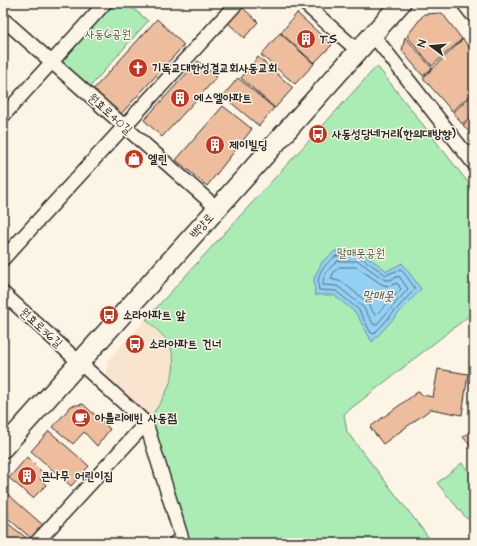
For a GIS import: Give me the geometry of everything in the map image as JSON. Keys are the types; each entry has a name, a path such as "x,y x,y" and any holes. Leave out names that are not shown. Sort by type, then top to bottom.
{"street":[{"path":"3,116 105,3"},
{"path":"3,259 237,3"},
{"path":"304,3 358,51"},
{"name":"백양로","path":"3,448 401,3"},
{"path":"467,3 474,12"},
{"name":"원효로40길","path":"3,19 218,208"},
{"path":"373,35 474,164"},
{"name":"원효로36길","path":"3,293 146,423"},
{"path":"36,543 146,423"},
{"path":"146,423 182,539 175,543"}],"shaded area":[{"path":"146,319 169,344 174,362 171,380 166,393 146,423 107,387 107,361"}],"green space":[{"name":"사동6공원","path":"107,3 127,3 148,21 88,89 56,62"},
{"name":"말매못공원","path":"377,66 474,190 474,312 344,414 347,432 433,543 184,543 146,423 158,406 169,386 174,365 173,355 169,344 162,334 146,319"},
{"path":"462,463 474,478 474,513 467,519 437,483"}],"water":[{"name":"말매못","path":"335,251 361,252 387,271 402,263 421,289 372,342 356,313 334,295 315,295 314,278 322,262"}],"building":[{"path":"242,7 258,22 244,38 227,22"},
{"name":"T.S","path":"297,13 332,45 314,63 281,33"},
{"path":"442,13 462,39 432,66 407,36 424,14"},
{"name":"기독교대한성결교회사동교회","path":"157,19 184,45 120,115 92,91"},
{"path":"280,33 314,64 295,84 261,55"},
{"path":"405,37 432,68 423,76 402,51"},
{"path":"463,39 474,54 474,92 452,111 423,78"},
{"path":"258,57 293,88 275,108 241,78"},
{"name":"에스엘아파트","path":"198,61 217,77 162,137 144,120"},
{"path":"238,78 274,108 259,126 223,96"},
{"path":"474,94 474,114 462,124 453,112"},
{"name":"제이빌딩","path":"223,106 252,129 207,186 176,160"},
{"path":"474,116 474,134 472,136 463,125"},
{"path":"438,369 468,374 462,415 431,409 383,444 370,427 419,391 422,395 433,397"},
{"path":"83,404 110,429 97,446 84,432 73,444 53,427 71,406"},
{"path":"474,428 474,450 463,437"},
{"path":"49,431 89,466 71,486 31,451"},
{"name":"큰나무 어린이집","path":"27,457 44,474 40,479 46,485 33,498 9,478"},
{"path":"3,490 44,526 32,539 3,514"},
{"path":"3,520 29,540 26,543 3,543"}],"place":[{"name":"T.S","path":"306,39"},
{"name":"기독교대한성결교회사동교회","path":"138,68"},
{"name":"에스엘아파트","path":"180,98"},
{"name":"사동성당네거리(한의대방향)","path":"318,134"},
{"name":"제이빌딩","path":"215,145"},
{"name":"엘린","path":"134,159"},
{"name":"소라아파트 앞","path":"109,315"},
{"name":"소라아파트 건너","path":"135,344"},
{"name":"아틀리에빈 사동점","path":"81,418"},
{"name":"큰나무 어린이집","path":"27,476"}]}
